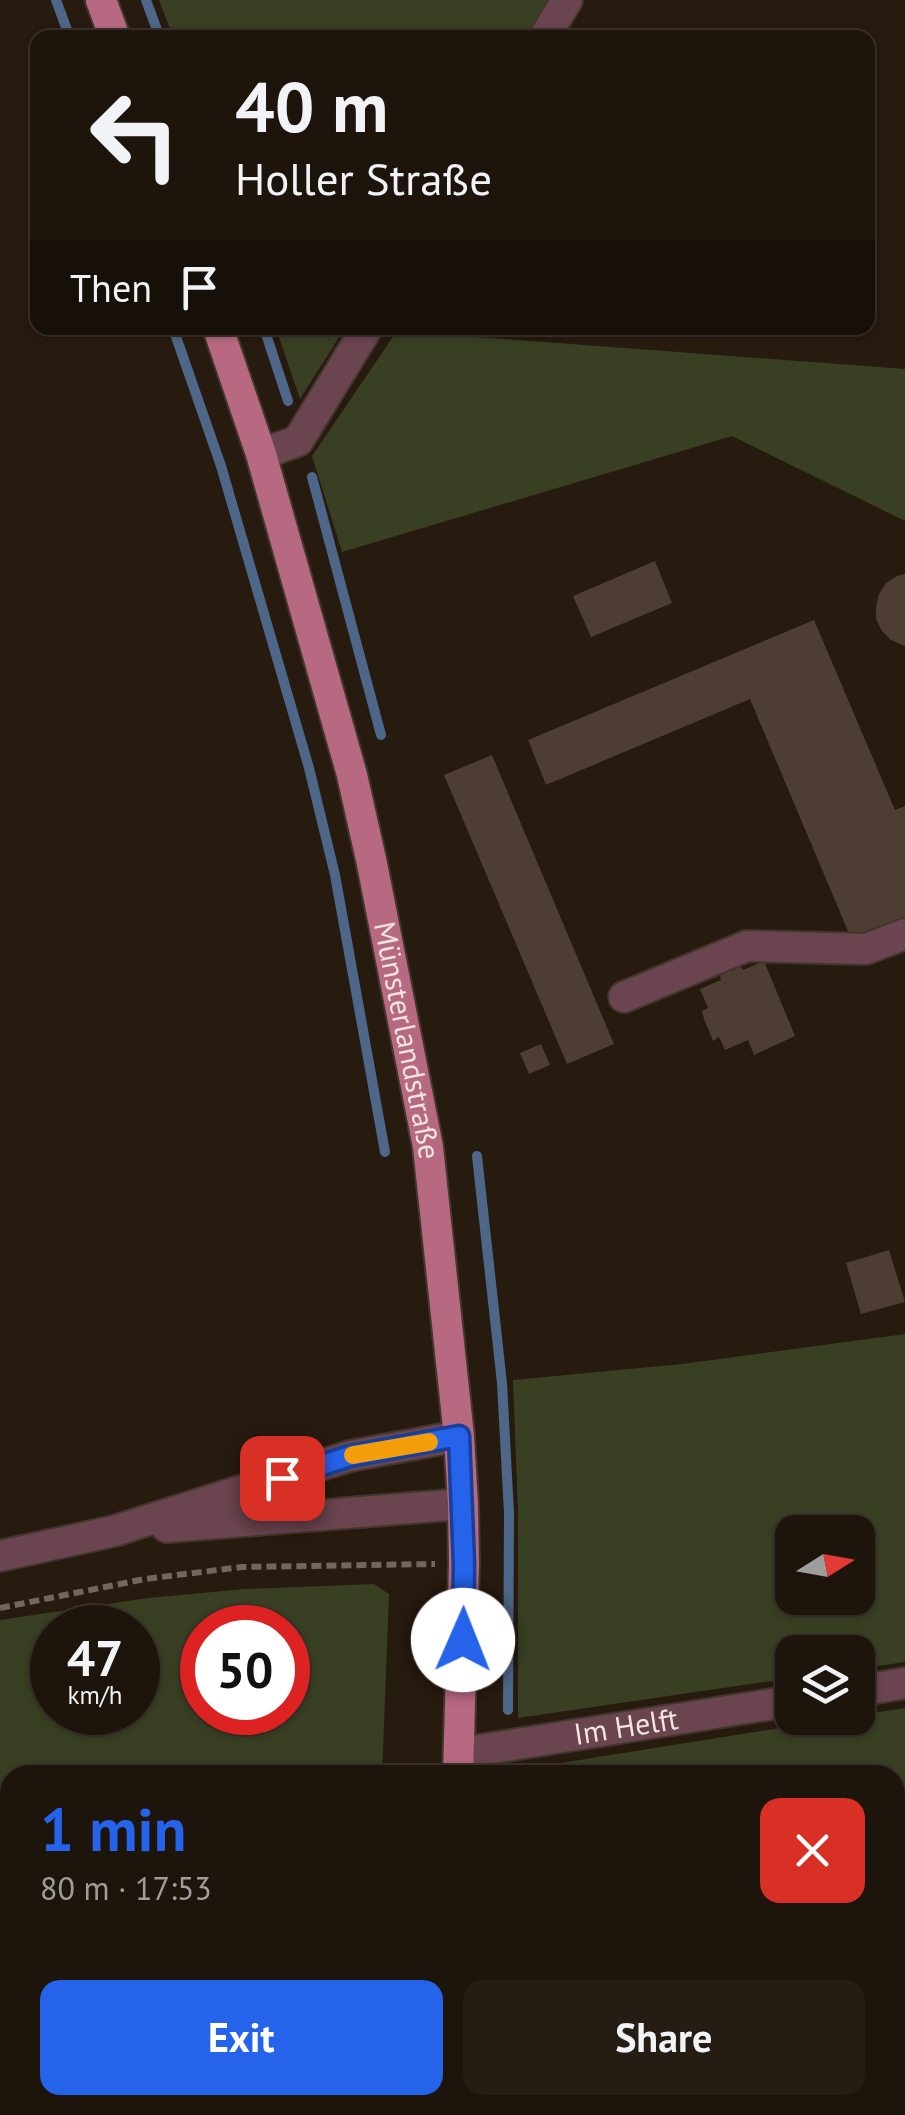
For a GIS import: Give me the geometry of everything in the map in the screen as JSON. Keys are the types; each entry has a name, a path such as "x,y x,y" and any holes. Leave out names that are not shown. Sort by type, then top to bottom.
{"main road":[{"path":"101,0 112,30"},
{"name":"Münsterlandstraße","path":"220,335 261,454 352,775 428,1147 463,1504 459,1764"}],"street":[{"path":"549,30 567,0"},
{"path":"261,454 298,441 363,335"},
{"path":"624,997 747,946 866,949 905,934"},
{"path":"0,1556 114,1531 350,1456 459,1436"},
{"path":"114,1531 463,1504"},
{"path":"875,1688 905,1683"},
{"name":"Im Helft","path":"459,1764 775,1704"}],"path":[{"path":"0,1608 145,1579 242,1567 464,1564"}],"green space":[{"path":"159,0 552,0 533,30 170,30"},
{"path":"278,335 341,335 300,399"},
{"path":"394,335 450,335 905,369 905,521 732,436 342,552 312,456"},
{"path":"905,1334 905,1662 875,1666 875,1635 775,1635 775,1680 518,1718 518,1511 513,1380 682,1364"},
{"path":"374,1584 389,1594 382,1765 0,1765 0,1620 30,1616 30,1735 160,1735 160,1605 101,1605 245,1589"},
{"path":"905,1708 905,1765 548,1765 775,1729 775,1735 875,1735 875,1712"}],"building":[{"path":"655,561 672,603 591,637 573,596"},
{"path":"905,574 905,646 882,631 876,619 876,606 886,583"},
{"path":"814,620 895,810 905,806 905,921 853,943 750,699 546,785 528,740"},
{"path":"492,755 614,1044 567,1064 444,775"},
{"path":"764,961 795,1036 754,1055 748,1040 725,1050 719,1037 713,1041 702,1011 708,1008 700,989 721,980 723,969 734,964 743,970"},
{"path":"541,1044 550,1065 529,1074 520,1053"},
{"path":"889,1250 905,1302 861,1314 846,1263"}],"waterway":[{"path":"56,0 67,30"},
{"path":"146,0 157,30"},
{"path":"175,335 221,466 309,768 335,875 385,1152"},
{"path":"266,335 288,401"},
{"path":"312,477 381,735"},
{"path":"477,1156 502,1383 509,1513 508,1710"}],"slow traffic":[{"path":"353,1455 429,1442"}],"route":[{"path":"282,1478 350,1456 459,1436 463,1640"}]}
